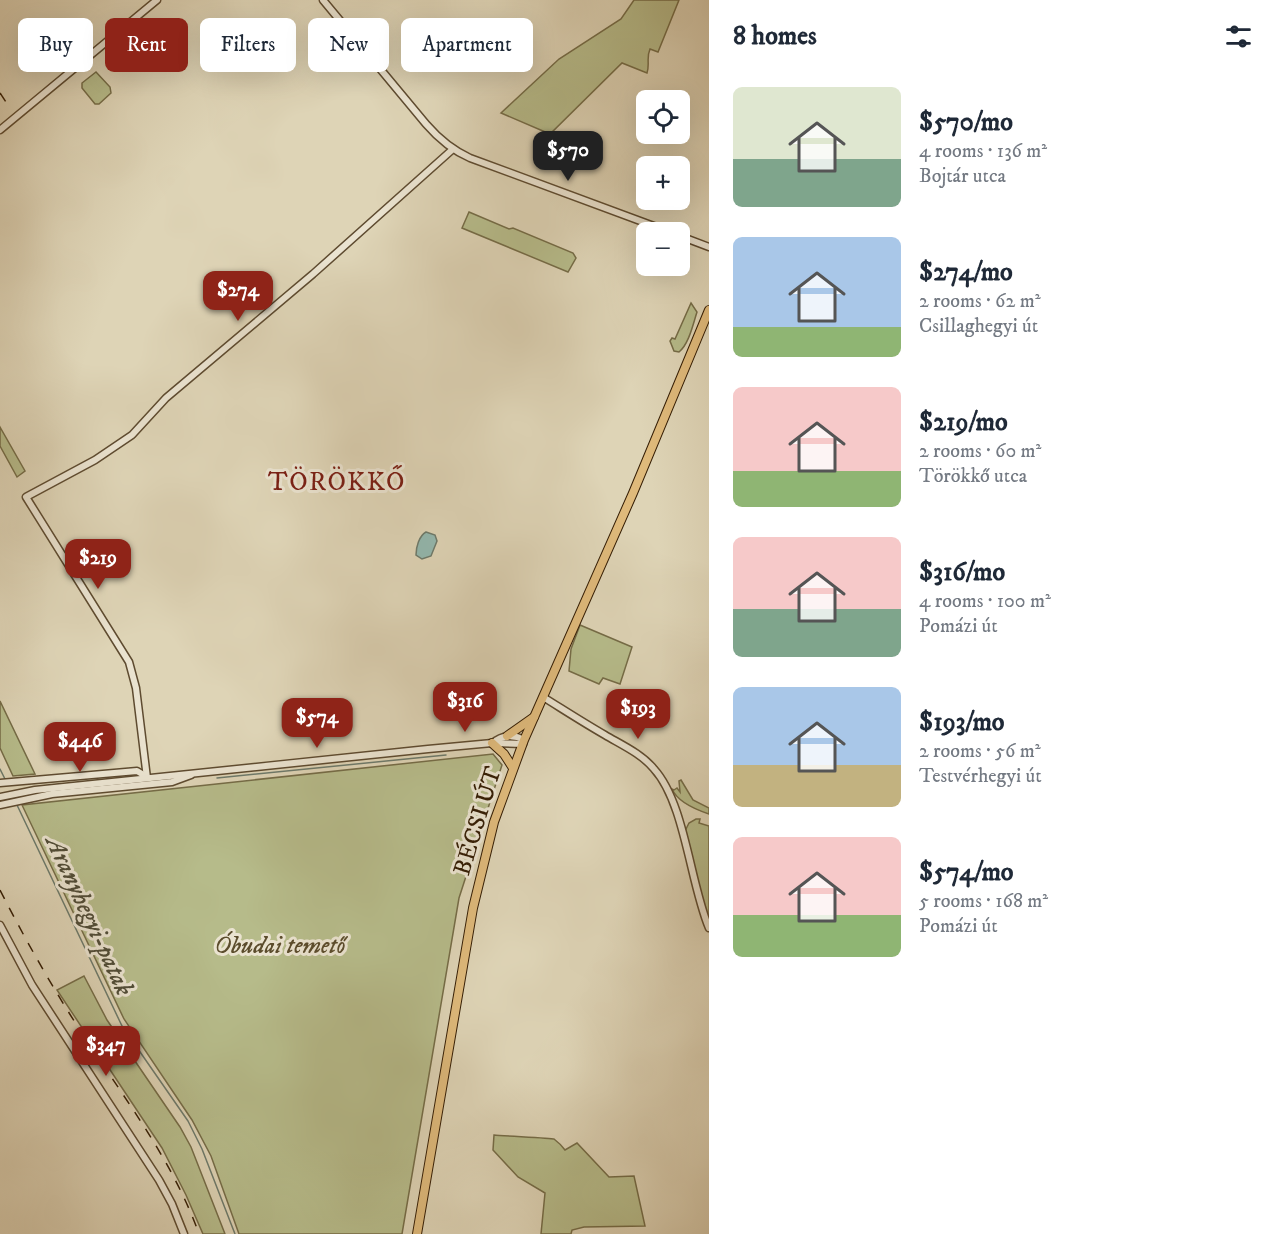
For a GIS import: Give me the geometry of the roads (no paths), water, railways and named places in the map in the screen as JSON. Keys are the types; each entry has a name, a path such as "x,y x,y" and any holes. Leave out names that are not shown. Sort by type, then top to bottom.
{"main road":[{"name":"BÉCSI ÚT","path":"417,1234 473,908 494,822 513,768 633,493 709,310"},
{"path":"507,740 535,716"},
{"path":"492,743 504,754 513,768"}],"street":[{"path":"0,130 157,0"},
{"path":"323,0 439,139 453,149 470,158 643,222"},
{"path":"147,778 136,688 129,663 26,497 95,460 138,430 166,398 313,274 453,149"},
{"path":"690,240 709,247"},
{"path":"543,697 632,751 659,774 675,811 697,896 709,928"},
{"path":"0,797 35,789 492,743 516,736 524,742"},
{"path":"504,754 507,740"},
{"path":"0,783 137,771 147,778"},
{"path":"0,805 52,794 172,782 195,774"},
{"path":"0,925 32,985 159,1180 184,1234"}],"water":[{"path":"426,532 435,535 437,541 431,556 422,559 416,555 420,539"}],"waterway":[{"path":"217,778 446,755"},
{"name":"Aranyhegyi-patak","path":"0,769 5,779"},
{"name":"Aranyhegyi-patak","path":"17,805 122,1026 188,1121 202,1149 235,1234"}],"railway":[{"path":"0,93 8,105"},
{"path":"0,890 65,1006 164,1159 189,1208 199,1234"}],"district":[{"name":"TÖRÖKKŐ","path":"337,482"}],"park label":[{"name":"Óbudai temető","path":"280,946"}]}
